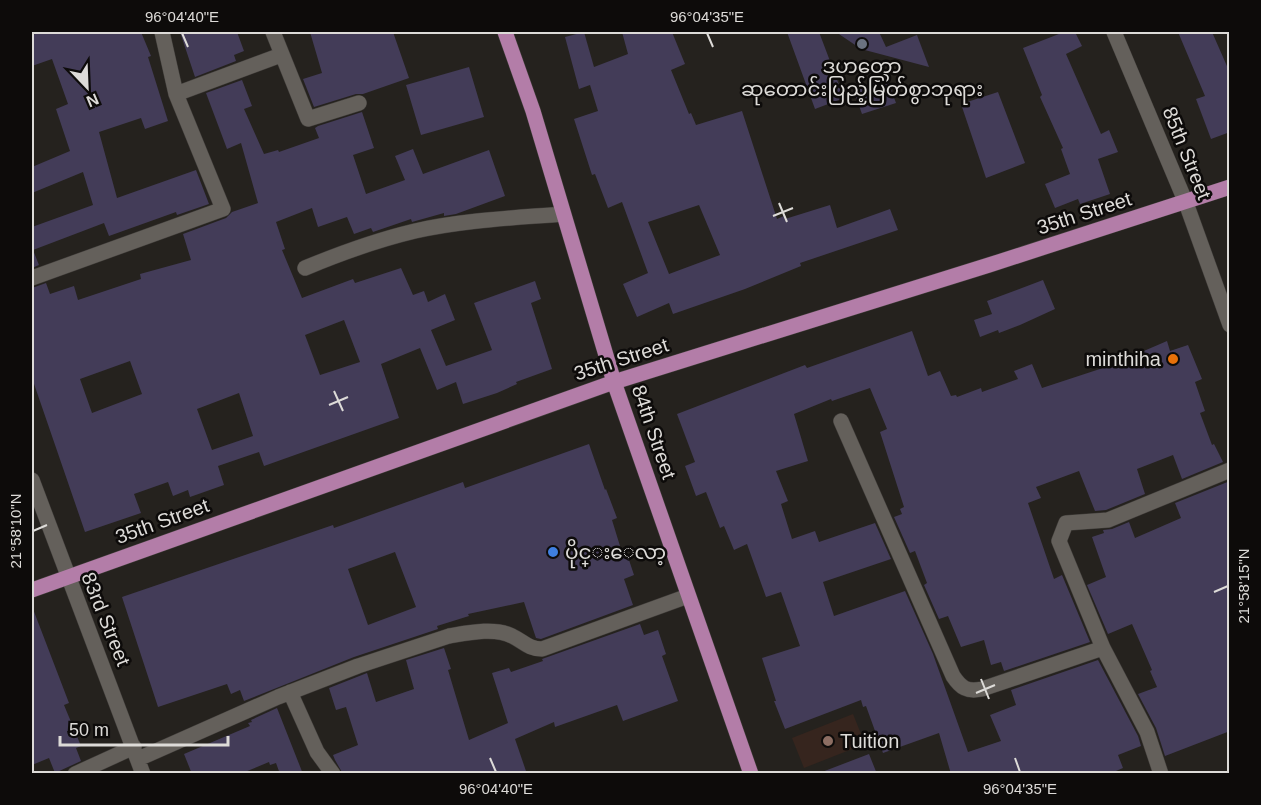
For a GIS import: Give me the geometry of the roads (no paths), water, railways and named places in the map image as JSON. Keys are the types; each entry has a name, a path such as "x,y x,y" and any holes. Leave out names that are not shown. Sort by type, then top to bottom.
{"main road":[{"name":"84th Street","path":"505,32 533,111 615,382 751,774"},
{"name":"35th Street","path":"32,590 615,382 1186,203 1230,187"}],"street":[{"path":"32,278 223,209 176,94 162,32"},
{"path":"273,32 308,119 359,103"},
{"name":"85th Street","path":"1114,32 1186,203 1230,325"},
{"path":"176,94 281,55"},
{"path":"305,268 347,250 415,231 476,221 563,214"},
{"path":"841,421 953,676 960,687 969,690 982,689 1103,648"},
{"path":"1161,774 1147,732 1103,648 1059,541 1066,523 1108,519 1230,470"},
{"name":"83rd Street","path":"32,480 138,760"},
{"path":"75,774 138,760 290,692 358,666 463,634 491,632 508,634 529,647 542,649 688,596"},
{"path":"290,692 317,752 333,774"}],"place":[{"name":"ဒဟတ္တော ဆုတောင်းပြည့်မြတ်စွာဘုရား","path":"862,44"},
{"name":"minthiha","path":"1173,359"},
{"name":"ပိုင္းေလာ့","path":"553,552"},
{"name":"Tuition","path":"828,741"}]}
